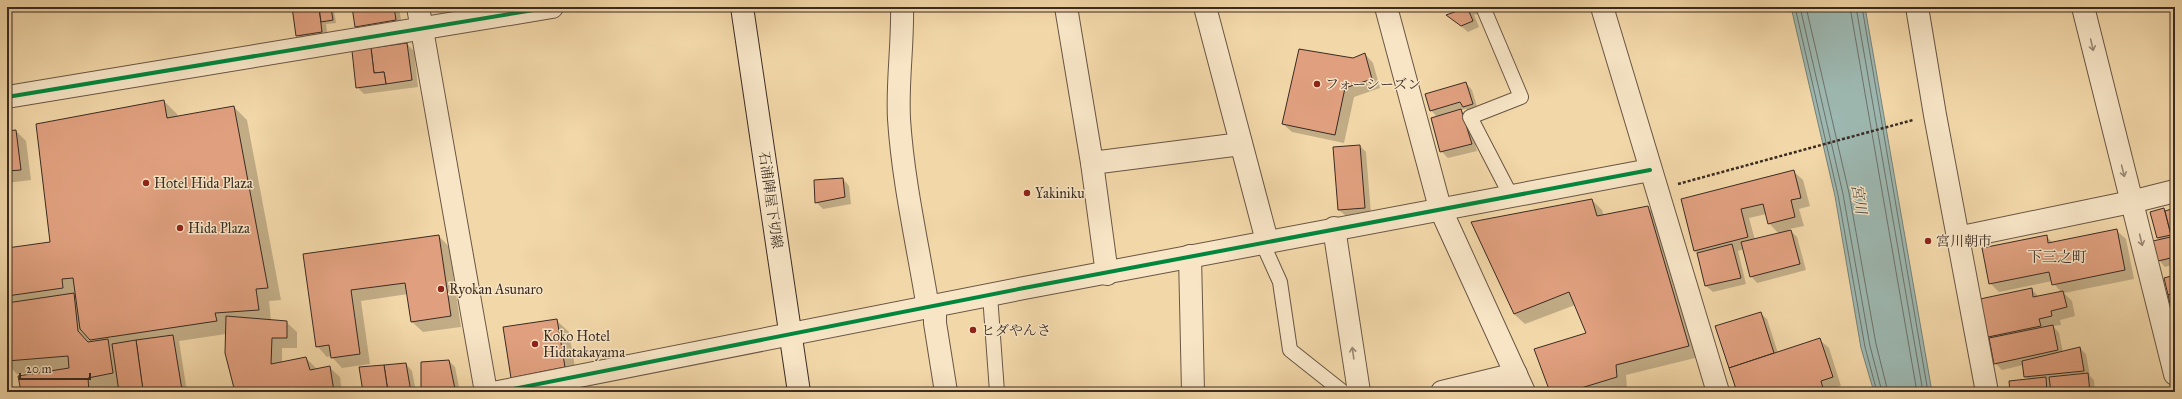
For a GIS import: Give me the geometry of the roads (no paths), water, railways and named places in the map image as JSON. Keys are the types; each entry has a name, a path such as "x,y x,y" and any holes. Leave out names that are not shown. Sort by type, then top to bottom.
{"street":[{"path":"418,7 486,392"},
{"path":"7,98 552,7"},
{"name":"石浦陣屋下切線","path":"742,7 799,392"},
{"path":"902,7 903,37 899,118 902,151 935,323 946,392"},
{"path":"1066,7 1092,163 1107,274"},
{"path":"1204,7 1241,144 1265,242"},
{"path":"1386,7 1440,208 1520,383 1442,392"},
{"path":"1602,7 1718,392"},
{"path":"1917,7 1957,238 1987,392"},
{"path":"2083,7 2175,374"},
{"path":"1092,163 1241,144"},
{"path":"498,392 791,336 990,295 1107,274 1190,256 1440,208 1511,196 1653,180"},
{"path":"1957,238 2131,202 2175,191"},
{"path":"1334,228 1359,392"},
{"path":"1190,256 1193,392"}],"lane":[{"path":"1483,7 1521,97 1470,117 1511,196"},
{"path":"1265,242 1280,282 1290,350 1343,392"},
{"path":"990,295 997,392"}],"water":[{"name":"宮川","path":"1791,7 1865,7 1932,392 1874,392 1861,348 1835,196"}],"place":[{"name":"フォーシーズン","path":"1317,84"},
{"name":"Hotel Hida Plaza","path":"146,183"},
{"name":"Yakiniku","path":"1027,193"},
{"name":"Hida Plaza","path":"180,228"},
{"name":"宮川朝市","path":"1928,241"},
{"name":"Ryokan Asunaro","path":"441,289"},
{"name":"ヒダやんさ","path":"973,330"},
{"name":"Koko Hotel Hidatakayama","path":"535,344"}],"district":[{"name":"下三之町","path":"2057,257"}]}
